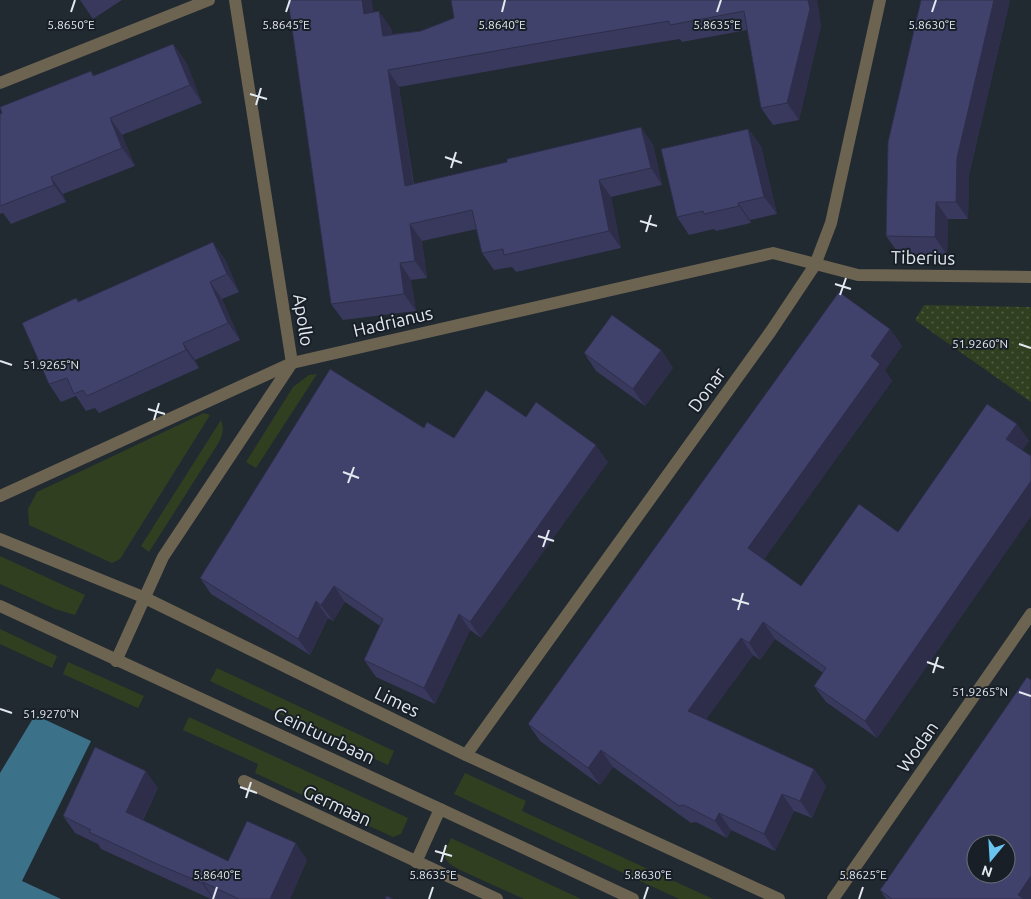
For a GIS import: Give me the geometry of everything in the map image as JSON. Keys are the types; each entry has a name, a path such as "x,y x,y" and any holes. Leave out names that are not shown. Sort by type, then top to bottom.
{"street":[{"path":"0,83 209,0"},
{"name":"Apollo","path":"116,661 143,597 163,557 292,363 235,0"},
{"name":"Donar","path":"466,756 771,331 815,265 831,223 880,0"},
{"name":"Hadrianus","path":"0,496 292,363 773,253 815,265"},
{"name":"Tiberius","path":"815,265 858,275 1031,277"},
{"name":"Limes","path":"0,539 143,597 466,756 779,899"},
{"name":"Ceintuurbaan","path":"0,606 116,661 440,808 632,899"},
{"name":"Wodan","path":"833,899 1031,614"},
{"name":"Germaan","path":"244,781 497,899"},
{"path":"416,862 440,808"}],"green space":[{"path":"924,305 1031,307 1031,402 915,320"},
{"path":"317,374 256,468 246,462 293,387 309,375"},
{"path":"204,413 210,415 120,559 112,563 29,525 28,509 37,492"},
{"path":"221,420 223,431 219,442 149,552 141,546"},
{"path":"0,556 85,595 75,615 55,609 0,584"},
{"path":"0,629 57,656 52,668 0,644"},
{"path":"68,662 144,696 138,708 63,674"},
{"path":"217,668 394,751 388,765 210,681"},
{"path":"189,717 408,818 401,834 393,837 255,773 258,764 183,730"},
{"path":"465,773 526,801 522,811 713,899 679,899 454,794"},
{"path":"451,838 581,899 524,899 458,869 446,860 445,856"}],"water":[{"path":"35,715 91,741 22,881 61,899 0,899 0,773"}],"building":[{"path":"288,0 362,0 364,14 379,11 383,36 421,31 454,18 451,0 808,0 810,9 787,103 761,108 744,11 670,25 669,21 388,70 405,186 641,127 651,168 599,180 609,231 504,255 503,249 482,253 472,210 410,224 415,261 400,263 404,294 331,304"},
{"path":"921,0 994,0 957,158 956,202 936,202 935,237 886,236 888,142"},
{"path":"173,44 190,85 110,118 122,148 51,177 54,185 0,206 0,114 2,113 0,107 91,71 93,76"},
{"path":"748,129 764,197 738,203 739,206 704,214 703,211 677,217 661,149"},
{"path":"213,242 227,274 210,282 228,323 183,343 186,350 87,396 83,390 74,394 67,378 49,384 22,323 76,298 78,302"},
{"path":"839,292 890,329 871,356 880,364 748,548 801,586 859,504 898,532 987,404 1017,424 1006,439 1031,456 1031,481 865,721 814,686 826,668 763,622 749,643 741,638 688,711 814,769 800,801 782,794 764,834 719,813 715,821 684,805 679,806 601,750 588,768 528,724"},
{"path":"612,315 661,350 633,389 584,353"},
{"path":"330,369 424,428 427,422 454,438 486,390 526,417 536,402 596,445 470,622 459,614 424,688 364,660 383,619 334,586 321,605 316,601 298,639 200,578"},
{"path":"1027,677 1031,680 1031,876 1018,895 1024,899 892,899 880,890"},
{"path":"95,747 146,771 126,812 228,861 247,821 296,843 270,899 239,899 89,832 91,830 63,816"}]}
